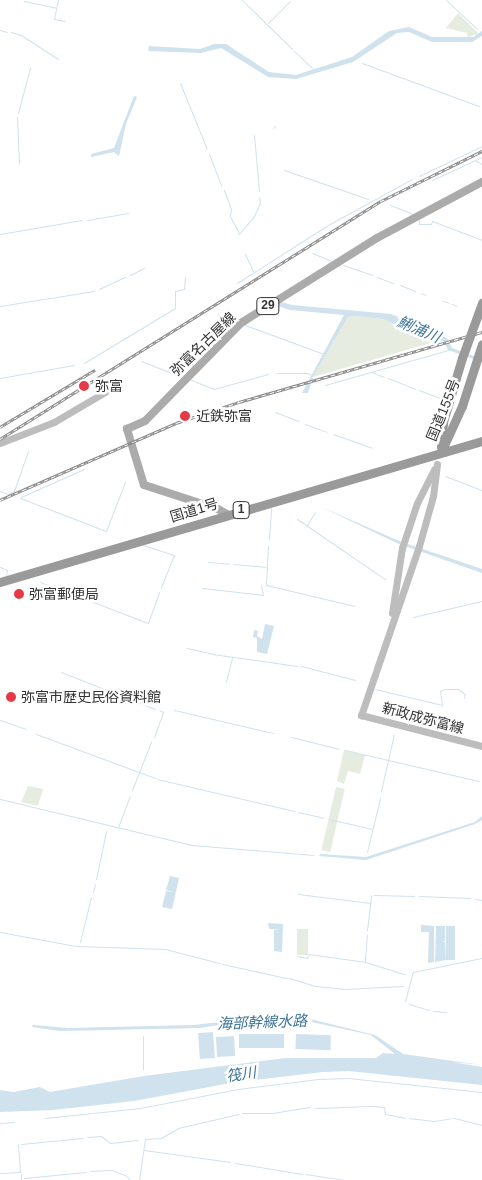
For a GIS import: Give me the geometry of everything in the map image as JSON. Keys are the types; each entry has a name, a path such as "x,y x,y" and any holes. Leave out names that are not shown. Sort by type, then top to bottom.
{"highway":[{"name":"国道155号","path":"441,452 444,416 482,303"},
{"name":"国道155号","path":"441,452 452,422 462,406 482,344"},
{"name":"国道1号","path":"0,582 226,514 482,441"}],"main road":[{"name":"弥富名古屋線","path":"226,514 218,509 144,485 127,429 145,420 241,323 376,239 482,182"},
{"path":"0,443 54,422 110,389"},
{"name":"新政成弥富線","path":"391,625 397,573 403,544 417,503 441,452"},
{"name":"新政成弥富線","path":"437,464 431,502 418,549 362,715 482,746"}],"shaded area":[{"path":"458,13 478,34 468,37 467,33 446,28"},
{"path":"348,317 383,319 434,342 313,377"},
{"path":"344,750 365,755 360,774 348,771 344,784 337,781"},
{"path":"28,786 43,789 38,806 21,802"},
{"path":"336,787 345,789 330,852 321,850"},
{"path":"297,929 308,929 308,955 297,955"}],"water":[{"path":"409,27 432,37 473,37 482,31 482,36 472,42 432,42 409,32 397,33 353,62 296,79 268,77 221,48 201,53 148,51 149,46 200,49 214,44 226,44 269,72 296,75 352,57 389,31"},
{"path":"134,96 137,97 126,124 119,156 114,152 91,157 91,154 114,148"},
{"name":"鯏浦川","path":"278,301 292,305 391,314 442,335 447,338 452,348 482,359 482,362 448,350 444,341 434,342 383,319 348,317 313,377 308,393 302,393 344,315 290,310 278,306"},
{"path":"317,505 399,541 482,569 482,573 399,544"},
{"path":"265,624 274,626 267,654 257,652 257,638 253,637 254,630 258,631 257,636 262,639"},
{"path":"482,816 482,820 475,824 366,860 319,856 320,854 366,857 475,822"},
{"path":"170,876 179,878 172,909 162,907 166,891 173,892 166,890"},
{"path":"268,923 283,924 282,952 274,951 274,930 281,930 269,929"},
{"path":"421,925 434,926 434,962 428,963 429,932 421,932"},
{"path":"436,926 445,926 445,941 441,941 445,942 446,960 435,962"},
{"path":"446,926 455,926 455,960 446,960"},
{"name":"筏川","path":"302,1017 375,1035 403,1054 482,1065 452,1062 482,1067 482,1085 349,1071 323,1072 236,1082 134,1101 53,1110 0,1112 0,1090 13,1092 40,1087 50,1092 144,1076 286,1058 376,1058 383,1053 395,1054 371,1035 298,1019 244,1021 200,1028 60,1031 32,1027 33,1025 68,1028 194,1025 244,1019"},
{"path":"213,1032 215,1058 200,1059 198,1033"},
{"path":"239,1034 284,1034 284,1048 239,1048"},
{"path":"296,1034 331,1035 330,1050 295,1049"},
{"path":"234,1036 235,1056 217,1057 216,1037"}],"waterway":[{"path":"58,0 54,19 65,21"},
{"path":"242,0 292,49"},
{"path":"446,0 477,29"},
{"path":"24,1 56,8"},
{"path":"268,23 290,1"},
{"path":"0,30 7,32"},
{"path":"11,32 21,35 58,59"},
{"path":"294,51 312,68"},
{"path":"362,63 479,106"},
{"path":"18,113 30,68"},
{"path":"180,83 207,149"},
{"path":"17,117 19,164"},
{"path":"254,135 259,191"},
{"path":"419,176 482,146"},
{"path":"209,154 221,186"},
{"path":"432,180 482,157"},
{"path":"476,161 482,164"},
{"path":"284,170 368,199"},
{"path":"237,283 328,225 412,179"},
{"path":"224,190 231,209 230,216 239,234 254,216 260,203 259,197"},
{"path":"390,205 413,214"},
{"path":"87,220 128,213"},
{"path":"0,234 82,220"},
{"path":"419,220 419,224 431,224 432,221 482,240"},
{"path":"312,253 332,261"},
{"path":"245,254 253,271"},
{"path":"343,265 372,275"},
{"path":"130,275 144,268"},
{"path":"99,289 125,277"},
{"path":"84,363 175,308 175,291 184,289 185,277"},
{"path":"377,277 393,283"},
{"path":"400,285 415,291"},
{"path":"0,306 94,291"},
{"path":"421,293 426,295"},
{"path":"443,301 449,303"},
{"path":"452,304 457,306"},
{"path":"218,314 235,321"},
{"path":"245,325 324,354"},
{"name":"鯏浦川","path":"325,385 448,350"},
{"path":"141,361 182,377"},
{"path":"0,378 74,365"},
{"path":"371,372 384,377"},
{"path":"277,373 307,373 311,375"},
{"path":"191,380 214,389 268,374"},
{"path":"388,378 415,389"},
{"path":"419,390 442,399"},
{"path":"275,412 298,421"},
{"path":"305,424 327,432"},
{"path":"333,434 372,448"},
{"path":"0,491 8,494 14,491 28,451"},
{"path":"21,497 84,469"},
{"path":"445,476 482,490"},
{"path":"20,498 106,531 125,482"},
{"path":"269,539 271,508"},
{"path":"307,525 315,512"},
{"path":"297,519 385,579"},
{"path":"143,545 174,555 161,588"},
{"path":"268,546 266,585 355,606"},
{"path":"208,562 229,564"},
{"path":"233,564 267,567"},
{"path":"0,567 7,570 6,575"},
{"path":"40,582 74,595"},
{"path":"202,588 263,595 261,585"},
{"path":"88,600 148,623 159,592"},
{"path":"413,617 482,601"},
{"path":"187,648 212,654 297,666"},
{"path":"226,682 232,658"},
{"path":"301,666 355,680"},
{"path":"61,672 155,709"},
{"path":"375,689 442,705 440,691 444,689 458,689 465,694 464,698"},
{"path":"154,737 163,712 159,710"},
{"path":"174,710 273,733"},
{"path":"0,720 26,729"},
{"path":"36,734 155,778"},
{"path":"381,791 394,734"},
{"path":"291,737 339,749"},
{"path":"132,790 151,742"},
{"path":"345,750 478,781"},
{"path":"157,779 294,811"},
{"path":"118,827 130,796"},
{"path":"367,852 380,798"},
{"path":"0,799 192,845 314,855"},
{"path":"298,812 323,818"},
{"path":"329,819 372,829"},
{"path":"96,879 106,831"},
{"path":"93,892 95,884"},
{"path":"298,894 370,903"},
{"path":"367,930 371,895"},
{"path":"374,895 414,896"},
{"path":"419,896 470,898"},
{"path":"80,942 91,897"},
{"path":"475,899 482,900"},
{"path":"0,932 76,946 165,949 219,963"},
{"path":"365,961 367,934"},
{"path":"297,956 307,958 309,954 365,962 404,974"},
{"path":"405,1001 413,972 482,958"},
{"path":"222,964 286,978"},
{"path":"289,978 316,986 345,989 403,986"},
{"path":"409,1004 429,1010"},
{"path":"433,1011 446,1012"},
{"path":"143,1036 143,1069"},
{"name":"筏川","path":"45,1118 140,1108 238,1089 318,1079 348,1078 482,1092"},
{"path":"242,1113 272,1113 310,1107"},
{"path":"315,1108 384,1107 385,1114 405,1118"},
{"path":"139,1180 145,1139 161,1138 178,1128 238,1114"},
{"path":"409,1118 434,1121 454,1118 482,1125"},
{"path":"0,1123 14,1122"},
{"path":"87,1137 101,1136 110,1143 138,1140"},
{"path":"21,1144 83,1138"},
{"path":"0,1173 20,1172 18,1144"},
{"path":"144,1150 230,1162"},
{"path":"235,1163 302,1174"},
{"path":"90,1171 111,1170 125,1175 130,1180"},
{"path":"24,1178 86,1172"},
{"path":"21,1174 21,1180"},
{"path":"305,1174 345,1180"}],"railway":[{"path":"0,439 381,201 482,151"},
{"path":"0,500 176,423 239,402 482,332"},
{"path":"0,427 95,370"}],"place":[{"name":"弥富","path":"84,386"},
{"name":"近鉄弥富","path":"185,416"},
{"name":"弥富郵便局","path":"19,594"},
{"name":"弥富市歴史民俗資料館","path":"11,697"}],"water label":[{"name":"海部幹線水路","path":"262,1022"}]}
